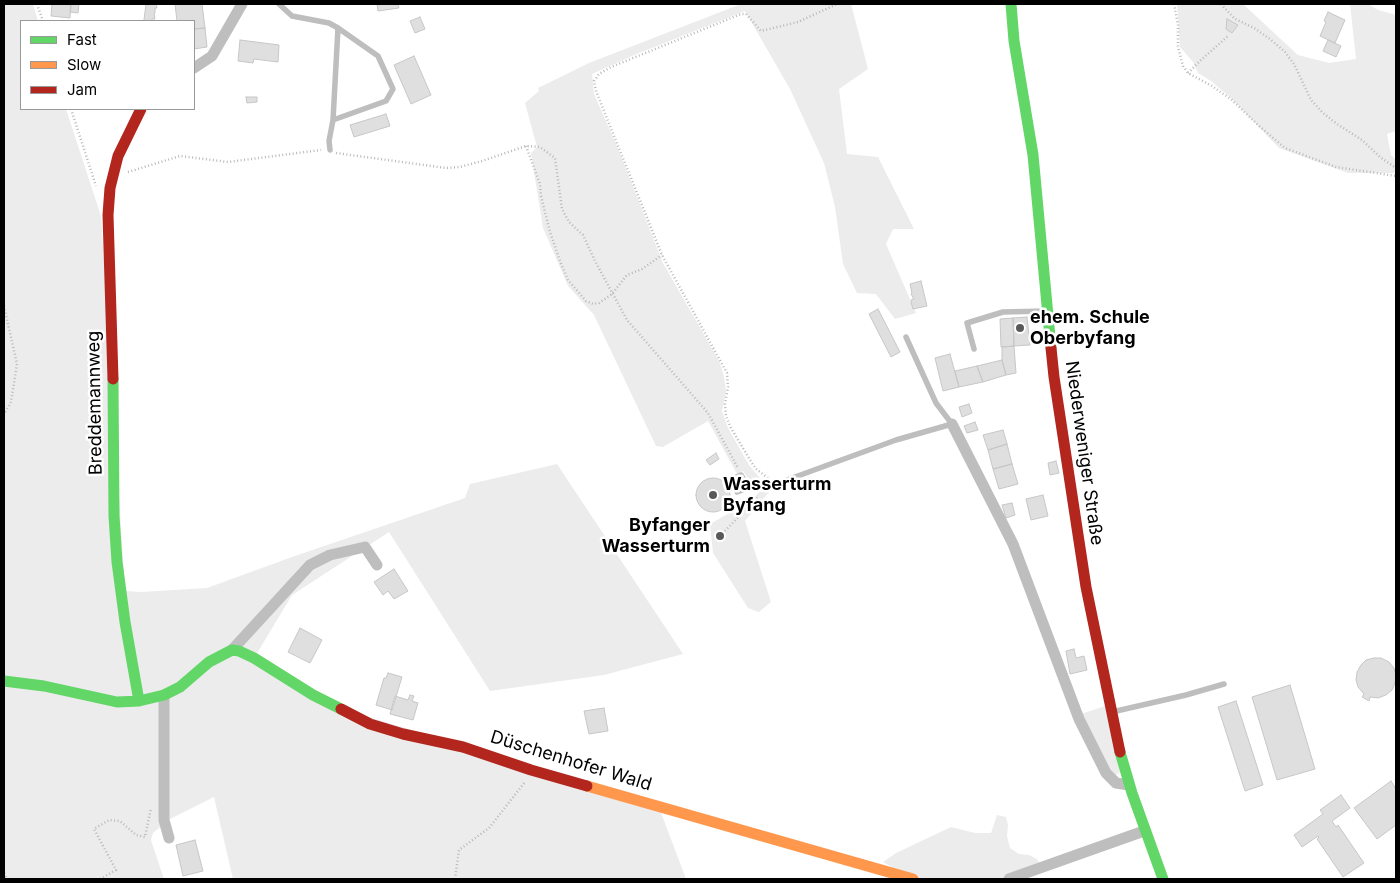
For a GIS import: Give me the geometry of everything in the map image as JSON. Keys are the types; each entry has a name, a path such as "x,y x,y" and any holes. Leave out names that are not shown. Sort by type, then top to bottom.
{"street":[{"path":"195,67 212,56 242,4"},
{"name":"Niederweniger Straße","path":"1011,4 1014,41 1033,154 1054,377 1081,553 1110,712 1129,785 1144,831 1163,879"},
{"name":"Breddemannweg","path":"139,701 117,562 114,516 113,378 108,215 112,176 118,156 140,110"},
{"path":"952,424 1013,544 1080,719 1106,772 1116,783 1129,785"},
{"path":"4,680 44,686 117,702 139,701 164,695 180,687 209,662 232,650 310,565 330,555 365,547 377,565"},
{"name":"Düschenhofer Wald","path":"232,650 250,656 313,695 370,724 402,734 463,747 531,770 913,879"},
{"path":"164,695 164,820 169,838"},
{"path":"1008,879 1144,831"}],"lane":[{"path":"279,4 292,16 329,23 378,56 393,89 386,101 333,120"},
{"path":"330,150 329,140 333,120 338,28"},
{"path":"974,349 967,323 1003,312 1048,311"},
{"path":"737,492 751,487 765,488 780,484 896,440 952,424 936,403 906,337"},
{"path":"730,480 741,475 751,487"},
{"path":"1110,712 1186,695 1224,684"}],"path":[{"path":"37,4 43,20"},
{"path":"780,484 767,478 756,469 739,443 726,416 727,373 662,254 596,91 594,81 599,74 611,67 741,14 746,14 761,31 798,22 837,4"},
{"path":"1174,4 1178,25 1178,47 1183,66 1188,73 1232,100 1285,148 1336,167 1396,176"},
{"path":"1221,4 1235,19 1254,28 1285,52 1294,64 1311,100 1323,113 1362,140 1380,157 1396,168"},
{"path":"1188,73 1228,36"},
{"path":"71,110 97,187"},
{"path":"526,146 540,184 550,232 568,280 586,301 593,304 599,303 612,294 628,275 642,269 662,254"},
{"path":"112,176 180,156 228,162 307,151 330,150 341,154 446,168 460,167 482,161 526,146 540,147 556,158 562,209 569,222 583,236 627,320 708,413 741,475"},
{"path":"4,306 17,364 11,402 4,414"},
{"path":"720,536 756,500 765,488"},
{"path":"455,879 459,850 488,828 524,784 531,770"},
{"path":"100,879 116,870 94,829 109,820 120,821 136,835 145,837 151,810"},
{"path":"4,873 7,879"}],"shaded area":[{"path":"4,4 33,4 38,20 20,20 20,110 66,110 101,216 125,591 141,592 207,588 465,498 470,484 557,464 683,654 604,675 490,691 389,532 292,595 256,655 341,709 657,802 686,879 233,879 214,797 170,819 153,833 151,840 164,879 4,879"},
{"path":"741,4 851,4 868,69 839,89 847,154 878,157 914,229 893,229 886,244 916,313 895,319 876,294 857,293 843,264 835,207 824,163 790,89 745,11 634,55 592,74 594,94 617,146 663,263 719,361 724,376 726,392 722,411 728,428 749,465 765,484 757,485 749,480 743,471 737,474 708,421 663,447 656,446 594,315 568,286 543,228 531,153 537,147 525,103 539,91 538,88 589,63"},
{"path":"1177,4 1243,4 1298,55 1329,63 1356,59 1350,4 1368,4 1378,10 1396,15 1396,131 1387,134 1391,155 1396,160 1396,173 1348,173 1279,148 1232,99 1211,81 1198,73 1193,62 1180,47"},
{"path":"770,491 745,521 771,602 759,612 748,608 713,553 710,524 752,500 759,492"},
{"path":"1105,706 1120,772 1115,776 1109,773 1081,714"},
{"path":"997,815 1006,817 1010,848 1019,854 1029,855 1037,859 1041,867 1006,879 913,879 883,862 896,853 951,827 975,833 991,833"}],"building":[{"path":"52,4 71,4 70,18 51,16"},
{"path":"71,4 79,4 78,13 70,12"},
{"path":"146,4 156,4 155,19 144,20"},
{"path":"175,4 202,4 205,28 195,29 195,20 177,20"},
{"path":"377,4 398,4 399,8 378,11"},
{"path":"1328,12 1345,20 1335,43 1320,36"},
{"path":"420,17 425,29 415,33 410,21"},
{"path":"1227,19 1238,25 1232,33 1226,29"},
{"path":"205,28 207,47 195,49 195,29"},
{"path":"240,40 279,45 278,62 254,59 253,63 238,61"},
{"path":"1328,40 1341,46 1336,57 1323,51"},
{"path":"414,56 431,95 411,104 394,65"},
{"path":"246,97 257,97 257,102 247,103"},
{"path":"386,114 390,126 354,137 350,125"},
{"path":"921,281 927,306 913,309 911,302 914,299 911,294 910,284"},
{"path":"878,309 900,352 891,357 869,314"},
{"name":"ehem. Schule Oberbyfang","path":"1027,317 1030,345 1014,346 1013,318"},
{"name":"ehem. Schule Oberbyfang","path":"1013,318 1014,346 1001,347 1000,319"},
{"path":"1014,346 1016,373 1006,375 1002,360 1002,347"},
{"path":"950,354 959,387 943,391 935,358"},
{"path":"1002,360 1006,375 983,382 977,366"},
{"path":"977,366 983,382 959,387 955,371"},
{"path":"969,404 972,413 962,417 959,407"},
{"path":"975,422 978,430 967,433 964,426"},
{"path":"1003,430 1007,444 988,450 983,435"},
{"path":"1007,444 1012,464 993,469 988,450"},
{"path":"716,453 719,459 710,465 706,460"},
{"path":"1056,461 1059,473 1050,475 1048,463"},
{"path":"1012,464 1018,484 999,489 993,469"},
{"name":"Wasserturm Byfang","path":"713,478 725,483 730,495 725,507 713,512 701,507 696,495 701,483"},
{"path":"1043,495 1048,516 1031,520 1026,499"},
{"path":"1012,503 1015,515 1006,518 1002,505"},
{"path":"394,569 408,591 394,599 388,591 383,595 374,582"},
{"path":"300,628 322,640 310,663 288,652"},
{"path":"1074,649 1076,658 1084,656 1087,670 1070,674 1066,651"},
{"path":"1381,658 1389,662 1394,668 1396,676 1392,690 1378,698 1370,697 1369,701 1362,697 1364,694 1358,687 1356,680 1357,672 1361,665 1366,660"},
{"path":"388,673 402,677 392,710 376,705 384,678 386,678"},
{"path":"1290,685 1315,769 1277,780 1252,697"},
{"path":"410,695 414,696 412,701 418,703 413,720 390,714 395,696 408,700"},
{"path":"1236,701 1263,785 1245,791 1218,707"},
{"path":"604,708 608,731 589,734 584,711"},
{"path":"1391,781 1396,789 1396,825 1377,839 1354,808"},
{"path":"1341,795 1350,808 1332,821 1336,827 1338,825 1364,863 1343,877 1317,839 1318,836 1302,847 1294,835 1323,814 1320,810"},
{"path":"195,840 203,871 183,876 176,845"}],"traffic: fast":[{"path":"1011,4 1014,41 1033,155 1051,348"},
{"path":"113,379 114,516 117,562 139,701"},
{"path":"4,681 44,686 117,702 139,701 164,695 180,687 209,662 232,650 254,658 313,695 341,709"},
{"path":"1120,752 1132,793 1163,879"}],"traffic: slow":[{"path":"587,786 913,879"}],"traffic: jam":[{"path":"113,379 108,215 110,188 118,156 141,110"},
{"path":"1051,348 1086,587 1120,752"},
{"path":"341,709 370,724 403,734 463,747 531,770 587,786"}],"place":[{"name":"ehem. Schule Oberbyfang","path":"1020,328"},
{"name":"Wasserturm Byfang","path":"713,495"},
{"name":"Byfanger Wasserturm","path":"720,536"}]}
